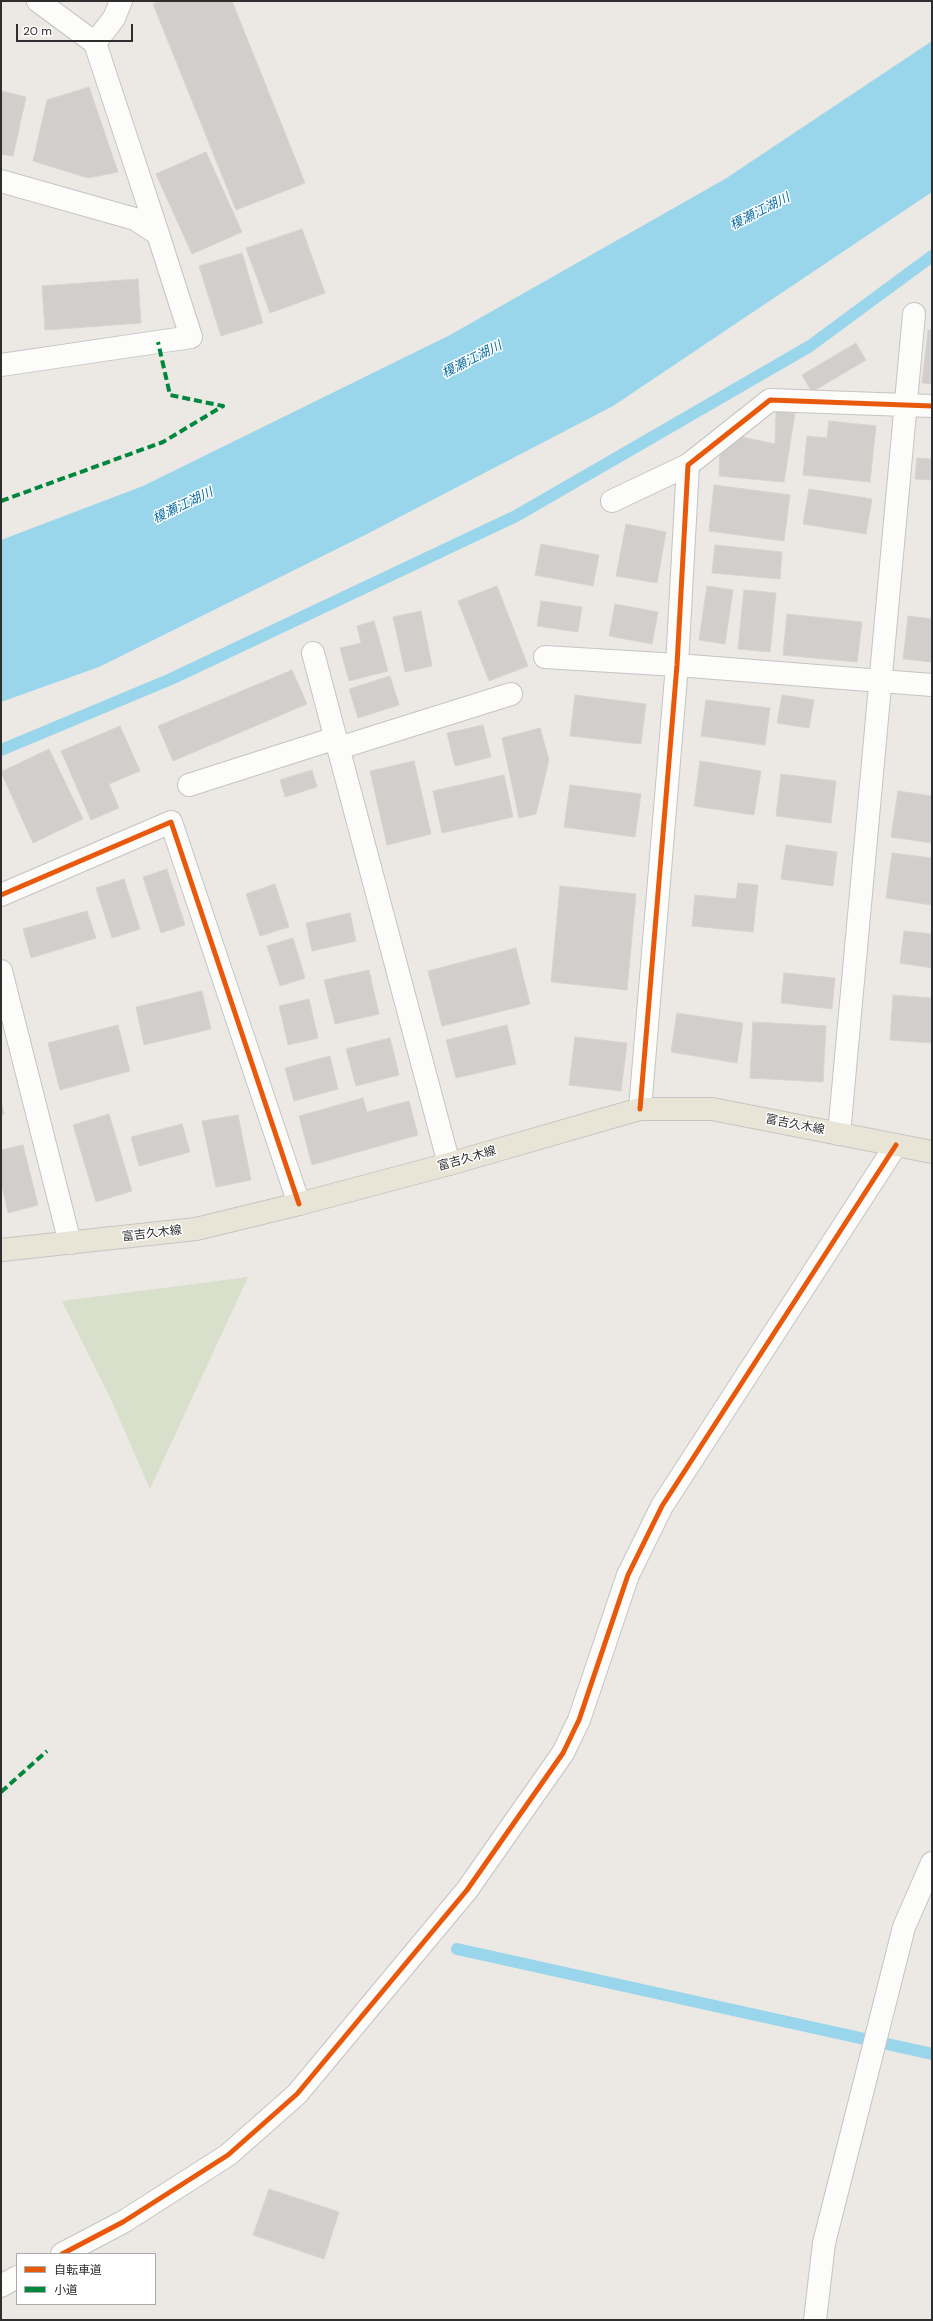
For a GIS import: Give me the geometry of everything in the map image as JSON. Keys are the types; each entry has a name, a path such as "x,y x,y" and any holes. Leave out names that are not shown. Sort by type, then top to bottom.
{"main road":[{"name":"富吉久木線","path":"1,1250 196,1229 299,1204 449,1164 640,1109 712,1109 932,1152"}],"street":[{"path":"1,365 191,337 96,43 38,1"},
{"path":"96,43 114,18 121,1"},
{"path":"1,181 135,219 158,234"},
{"path":"840,1134 904,405 914,314"},
{"path":"612,501 688,465 770,400 932,406"},
{"path":"640,1109 677,665 688,465"},
{"path":"313,653 449,1164"},
{"path":"545,657 677,665 932,685"},
{"path":"189,785 511,694"},
{"path":"1,895 171,822 299,1204"},
{"path":"1,971 70,1243"},
{"path":"64,2253 123,2222 228,2155 297,2094 467,1890 563,1753 578,1720 628,1575 662,1506 896,1145"},
{"path":"815,2320 824,2243 904,1927 932,1864"},
{"path":"1,2286 16,2278"}],"green space":[{"path":"248,1277 150,1489 109,1395 62,1301"}],"water":[{"name":"榎瀬江湖川","path":"932,41 932,192 613,406 367,534 99,667 1,702 1,540 143,486 450,335 725,179"}],"building":[{"path":"160,1 232,1 305,183 236,210 153,4"},
{"path":"89,87 118,172 88,178 33,161 47,100"},
{"path":"1,91 26,97 13,156 1,154"},
{"path":"206,152 242,232 192,254 156,174"},
{"path":"302,229 325,293 270,313 246,248"},
{"path":"242,253 263,323 221,336 199,266"},
{"path":"138,279 141,323 45,330 42,286"},
{"path":"928,330 932,330 932,384 922,383"},
{"path":"856,343 866,360 812,392 802,375"},
{"path":"776,411 795,413 784,482 719,476 720,449 742,437 775,444"},
{"path":"829,421 876,426 870,482 803,475 807,436 827,438"},
{"path":"917,458 932,459 932,480 915,479"},
{"path":"714,485 790,495 784,541 709,531"},
{"path":"809,489 872,499 866,534 803,524"},
{"path":"626,524 666,532 657,583 616,576"},
{"path":"541,544 599,555 593,586 535,575"},
{"path":"715,545 782,552 780,579 712,573"},
{"path":"497,586 528,666 489,681 458,601"},
{"path":"707,586 733,590 725,644 699,640"},
{"path":"744,590 776,593 770,652 738,649"},
{"path":"541,601 582,607 578,632 537,626"},
{"path":"615,604 658,612 652,644 609,636"},
{"path":"421,611 432,666 405,672 393,617"},
{"path":"787,614 862,622 857,662 783,655"},
{"path":"908,616 932,619 932,662 903,659"},
{"path":"374,621 388,671 349,681 340,648 361,643 357,626"},
{"path":"292,670 307,704 173,761 158,726"},
{"path":"390,676 399,705 358,718 349,689"},
{"path":"575,695 646,704 641,744 570,736"},
{"path":"782,695 814,700 809,728 777,723"},
{"path":"706,700 770,708 765,745 701,736"},
{"path":"483,725 491,757 455,766 447,733"},
{"path":"120,726 140,771 109,784 119,808 91,820 61,751"},
{"path":"540,728 549,760 536,814 519,818 502,738"},
{"path":"49,749 83,819 33,843 1,772"},
{"path":"414,761 431,834 387,845 370,771"},
{"path":"700,761 761,771 754,815 694,806"},
{"path":"312,770 317,787 285,797 280,780"},
{"path":"781,774 836,781 831,823 776,816"},
{"path":"504,775 513,817 442,833 433,791"},
{"path":"570,785 641,794 635,837 564,827"},
{"path":"898,791 932,796 932,843 891,837"},
{"path":"786,845 837,852 833,886 781,879"},
{"path":"892,853 932,858 932,905 886,898"},
{"path":"167,869 185,925 161,933 143,877"},
{"path":"124,879 140,929 112,938 96,888"},
{"path":"738,883 758,885 753,932 692,926 695,895 736,899"},
{"path":"275,884 289,927 260,936 246,894"},
{"path":"560,886 636,894 627,990 551,982"},
{"path":"87,911 96,938 31,958 23,929"},
{"path":"350,913 356,941 312,951 306,923"},
{"path":"904,931 932,934 932,968 900,963"},
{"path":"293,938 305,978 280,986 267,946"},
{"path":"516,948 530,1004 442,1026 428,971"},
{"path":"369,970 379,1014 335,1024 324,980"},
{"path":"784,973 835,978 832,1009 781,1003"},
{"path":"202,991 211,1029 144,1045 136,1007"},
{"path":"893,995 932,998 932,1043 890,1040"},
{"path":"309,999 318,1038 288,1045 279,1006"},
{"path":"677,1013 743,1023 737,1063 671,1052"},
{"path":"753,1022 826,1026 823,1082 750,1078"},
{"path":"118,1025 130,1071 60,1090 48,1043"},
{"path":"507,1025 516,1064 456,1078 446,1040"},
{"path":"575,1037 627,1043 621,1091 569,1085"},
{"path":"390,1038 399,1075 356,1086 346,1049"},
{"path":"330,1056 338,1089 294,1101 285,1068"},
{"path":"363,1098 367,1112 409,1101 418,1135 312,1165 299,1116"},
{"path":"1,1101 4,1114 1,1115"},
{"path":"109,1114 132,1191 96,1202 73,1125"},
{"path":"238,1115 251,1180 216,1187 202,1121"},
{"path":"182,1124 190,1152 139,1166 131,1137"},
{"path":"23,1145 38,1205 8,1213 1,1182 1,1150"},
{"path":"269,2189 339,2212 324,2259 253,2235"}],"waterway":[{"path":"1,750 171,679 516,516 810,346 932,256"},
{"path":"457,1949 932,2054"}],"marked path":[{"path":"1,501 163,442 223,406 170,395 158,342"},
{"path":"1,1792 47,1751"}],"cycle path":[{"path":"640,1109 677,665 688,465 770,400 932,406"},
{"path":"1,895 171,822 299,1204"},
{"path":"64,2253 123,2222 228,2155 297,2094 467,1890 563,1753 579,1720 628,1575 662,1506 896,1145"}]}
